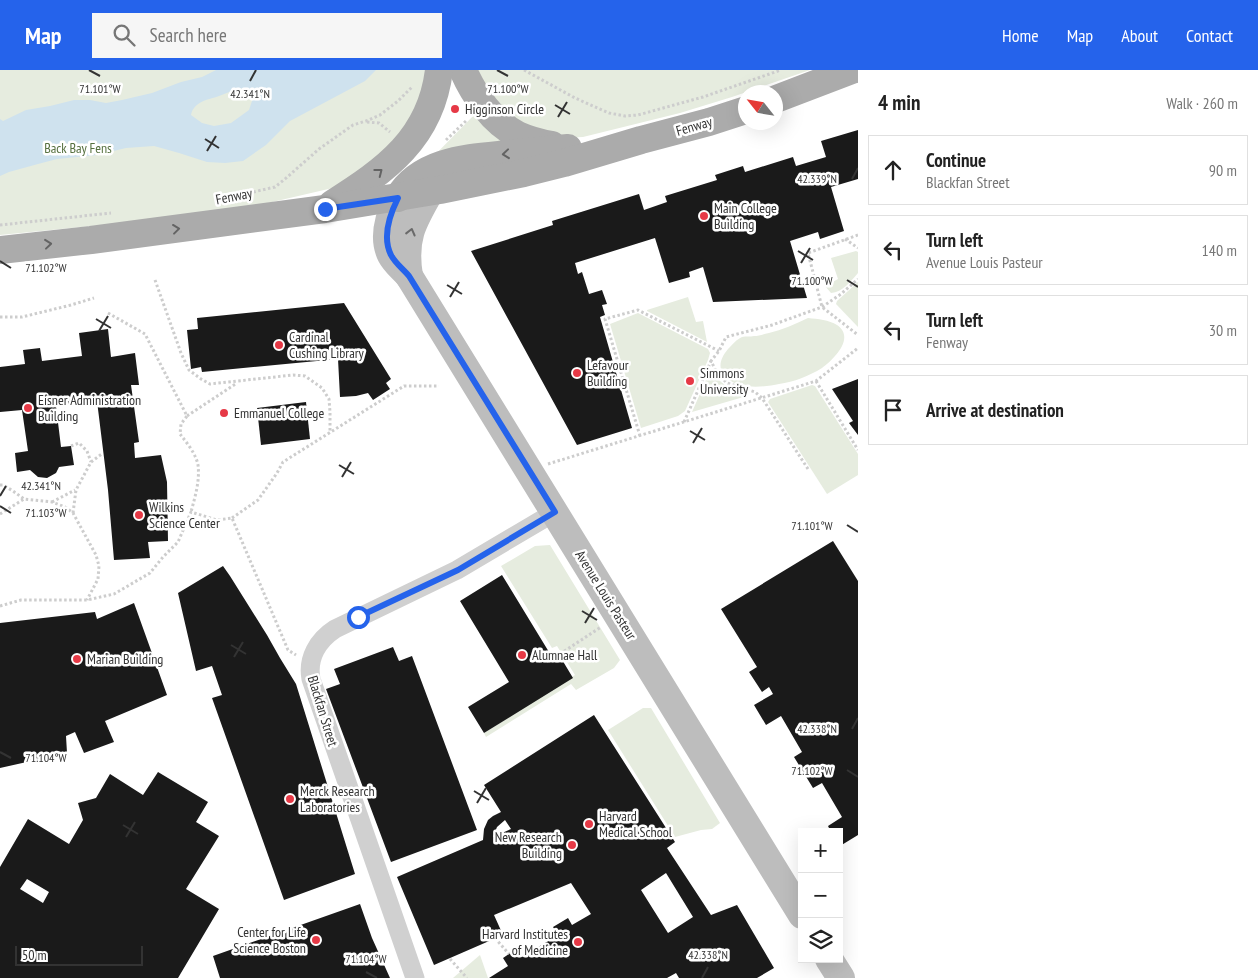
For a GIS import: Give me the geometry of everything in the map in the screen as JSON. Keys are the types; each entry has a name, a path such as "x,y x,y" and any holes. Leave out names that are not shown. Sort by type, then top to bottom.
{"main road":[{"path":"463,70 483,104 498,121 509,129 520,136 542,143 574,147"},
{"path":"783,96 852,70"},
{"path":"325,209 371,178 390,163 408,144 428,112 434,95 429,76"},
{"name":"Fenway","path":"0,250 128,235 398,198 577,160 738,113"},
{"name":"Fenway","path":"398,198 405,186 420,175 454,161 476,157 642,140"},
{"name":"Avenue Louis Pasteur","path":"409,276 407,251 411,228 430,192"},
{"name":"Avenue Louis Pasteur","path":"398,198 388,225 389,248 393,259 409,276 798,908"},
{"path":"832,963 841,978"}],"street":[{"name":"Blackfan Street","path":"415,978 311,679 310,664 318,645 335,629 458,570 555,512"}],"path":[{"path":"524,70 575,98 610,113 625,116 638,115 703,97 781,70"},
{"name":"Fenway","path":"218,199 275,187 319,149 353,125 366,122 380,115 429,76"},
{"path":"442,144 469,118"},
{"path":"366,122 379,123 397,137"},
{"path":"0,225 117,213"},
{"path":"858,235 808,253 822,307 858,335"},
{"path":"845,239 858,248"},
{"path":"684,422 711,361 719,351 726,336 772,325 822,307 858,279"},
{"path":"155,280 181,354 189,370 210,384 305,376 322,388 329,399 330,432"},
{"path":"0,317 22,317 94,298"},
{"path":"640,436 605,319 638,310 719,351"},
{"path":"108,313 145,334 187,416"},
{"path":"529,470 816,381 858,348"},
{"path":"711,361 717,373 727,382 756,392 762,398 808,469"},
{"path":"816,381 858,450"},
{"path":"0,606 21,600 87,600 114,594 150,573 163,556 178,542 191,512 197,489 198,464 190,447 180,434 181,424 187,416 239,382"},
{"path":"191,512 217,520 232,518 258,500 283,462 330,432 404,386 439,386"},
{"path":"72,446 79,443 87,451 91,462"},
{"path":"73,513 76,490 91,462 103,453"},
{"path":"0,485 3,485 24,499 52,502 73,513 96,555 99,566 98,579 87,600"},
{"path":"52,502 76,490"},
{"path":"0,514 24,499"},
{"path":"232,518 288,650 310,664"},
{"path":"560,654 601,627"},
{"path":"495,938 508,954"},
{"path":"450,959 467,978"}],"green space":[{"name":"Back Bay Fens","path":"0,70 432,70 407,134 337,187 204,215 0,235"},
{"path":"475,70 810,70 767,85 738,85 738,95 732,97 680,113 583,137 564,138 529,129 496,103"},
{"path":"476,113 517,141 427,163"},
{"path":"858,252 858,273 843,289 831,293 825,286 823,279 827,278 829,284 838,279 831,258"},
{"path":"858,282 858,327 836,304"},
{"path":"688,297 696,322 703,321 707,342 647,311"},
{"path":"638,313 708,349 710,353 685,411 678,416 641,428 610,324"},
{"path":"808,318 834,323 842,330 844,336 844,342 837,354 822,368 796,380 761,386 736,384 723,374 720,366 722,358 728,349 740,338 774,332"},
{"path":"710,371 725,385 734,390 745,392 747,396 692,412"},
{"path":"812,385 815,386 858,454 858,475 827,494 768,402 770,399"},
{"path":"550,545 620,660 614,668 576,690 571,684 486,737 484,733 575,675 557,646 552,648 501,566 535,546"},
{"path":"643,708 651,708 720,823 712,829 675,837 608,730"},
{"path":"480,955 488,978 453,978"}],"water":[{"path":"216,70 376,70 365,81 290,121 266,145 243,161 207,162 154,146 126,148 97,155 57,159 0,176 0,119 3,121 26,110 74,100 106,103 122,100 152,93 181,82 202,77","holes":["237,88 249,90 253,98 249,110 231,123 214,126 202,123 191,115 195,107 202,102"]}],"building":[{"path":"858,130 858,179 831,187 844,231 820,239 818,232 790,241 807,298 713,302 703,267 689,272 690,277 669,283 655,238 575,263 578,274 582,272 589,294 602,290 607,304 602,305 605,315 600,317 632,428 577,445 471,251 553,225 552,221 639,194 644,210 667,202 665,196 717,180 715,175 743,166 745,172 793,157 796,166 826,157 821,141"},
{"name":"Cardinal Cushing Library","path":"344,303 391,379 386,383 390,389 373,400 368,393 340,397 338,359 202,372 201,367 191,369 187,330 198,329 197,318"},
{"name":"Eisner Administration Building","path":"108,329 111,357 135,353 139,385 131,385 139,442 134,443 135,458 161,455 167,482 168,541 148,542 150,558 114,560 97,401 56,406 61,447 71,446 74,465 59,467 56,473 47,478 38,477 30,470 17,472 15,453 28,451 22,410 0,412 0,367 25,364 23,350 40,348 42,361 82,356 79,333"},
{"path":"858,379 858,435 849,423 853,421 832,389"},
{"path":"306,402 310,439 261,445 257,408"},
{"path":"833,541 858,581 858,835 843,844 843,828 829,828 828,826 842,817 822,783 813,788 794,757 802,752 781,716 766,725 754,705 773,694 769,687 762,692 749,672 757,667 721,609"},
{"name":"Merck Research Laboratories","path":"223,566 296,684 355,874 284,900 212,698 222,695 212,666 196,671 178,593"},
{"name":"Alumnae Hall","path":"502,575 552,657 558,653 573,678 484,733 468,707 509,682 460,601"},
{"name":"Marian Building","path":"134,603 167,695 105,721 114,742 84,753 75,732 66,736 67,753 0,768 0,623 95,612 97,619"},
{"path":"393,647 399,661 412,656 477,830 391,862 326,689 340,684 334,669"},
{"name":"Harvard Medical School","path":"594,715 675,842 667,848 711,915 737,905 774,968 757,978 679,978 676,973 667,978 489,978 508,966 503,958 516,949 522,957 558,935 553,927 568,918 572,925 591,914 571,883 494,915 503,935 434,965 397,877 483,840 484,829 488,820 501,812 484,785","holes":["505,820 511,829 493,837 497,827","666,873 693,917 668,933 641,890"]},
{"path":"158,772 208,802 196,822 219,836 186,889 219,909 178,978 0,978 0,867 28,819 69,844 83,820 78,803 96,798 110,774 143,795","holes":["27,879 49,892 43,903 20,889"]},
{"name":"Center for Life Science Boston","path":"360,904 372,938 390,978 220,978 213,956"}],"place":[{"name":"Higginson Circle","path":"455,109"},
{"name":"Main College Building","path":"704,216"},
{"name":"Cardinal Cushing Library","path":"279,345"},
{"name":"Lefavour Building","path":"577,373"},
{"name":"Simmons University","path":"690,381"},
{"name":"Eisner Administration Building","path":"28,408"},
{"name":"Emmanuel College","path":"224,413"},
{"name":"Wilkins Science Center","path":"139,515"},
{"name":"Alumnae Hall","path":"522,655"},
{"name":"Marian Building","path":"77,659"},
{"name":"Merck Research Laboratories","path":"290,799"},
{"name":"Harvard Medical School","path":"589,824"},
{"name":"New Research Building","path":"572,845"},
{"name":"Center for Life Science Boston","path":"316,940"},
{"name":"Harvard Institutes of Medicine","path":"578,942"}],"route":[{"path":"325,209 398,198 388,225 389,248 393,259 409,276 555,512 458,570 358,617"}]}
